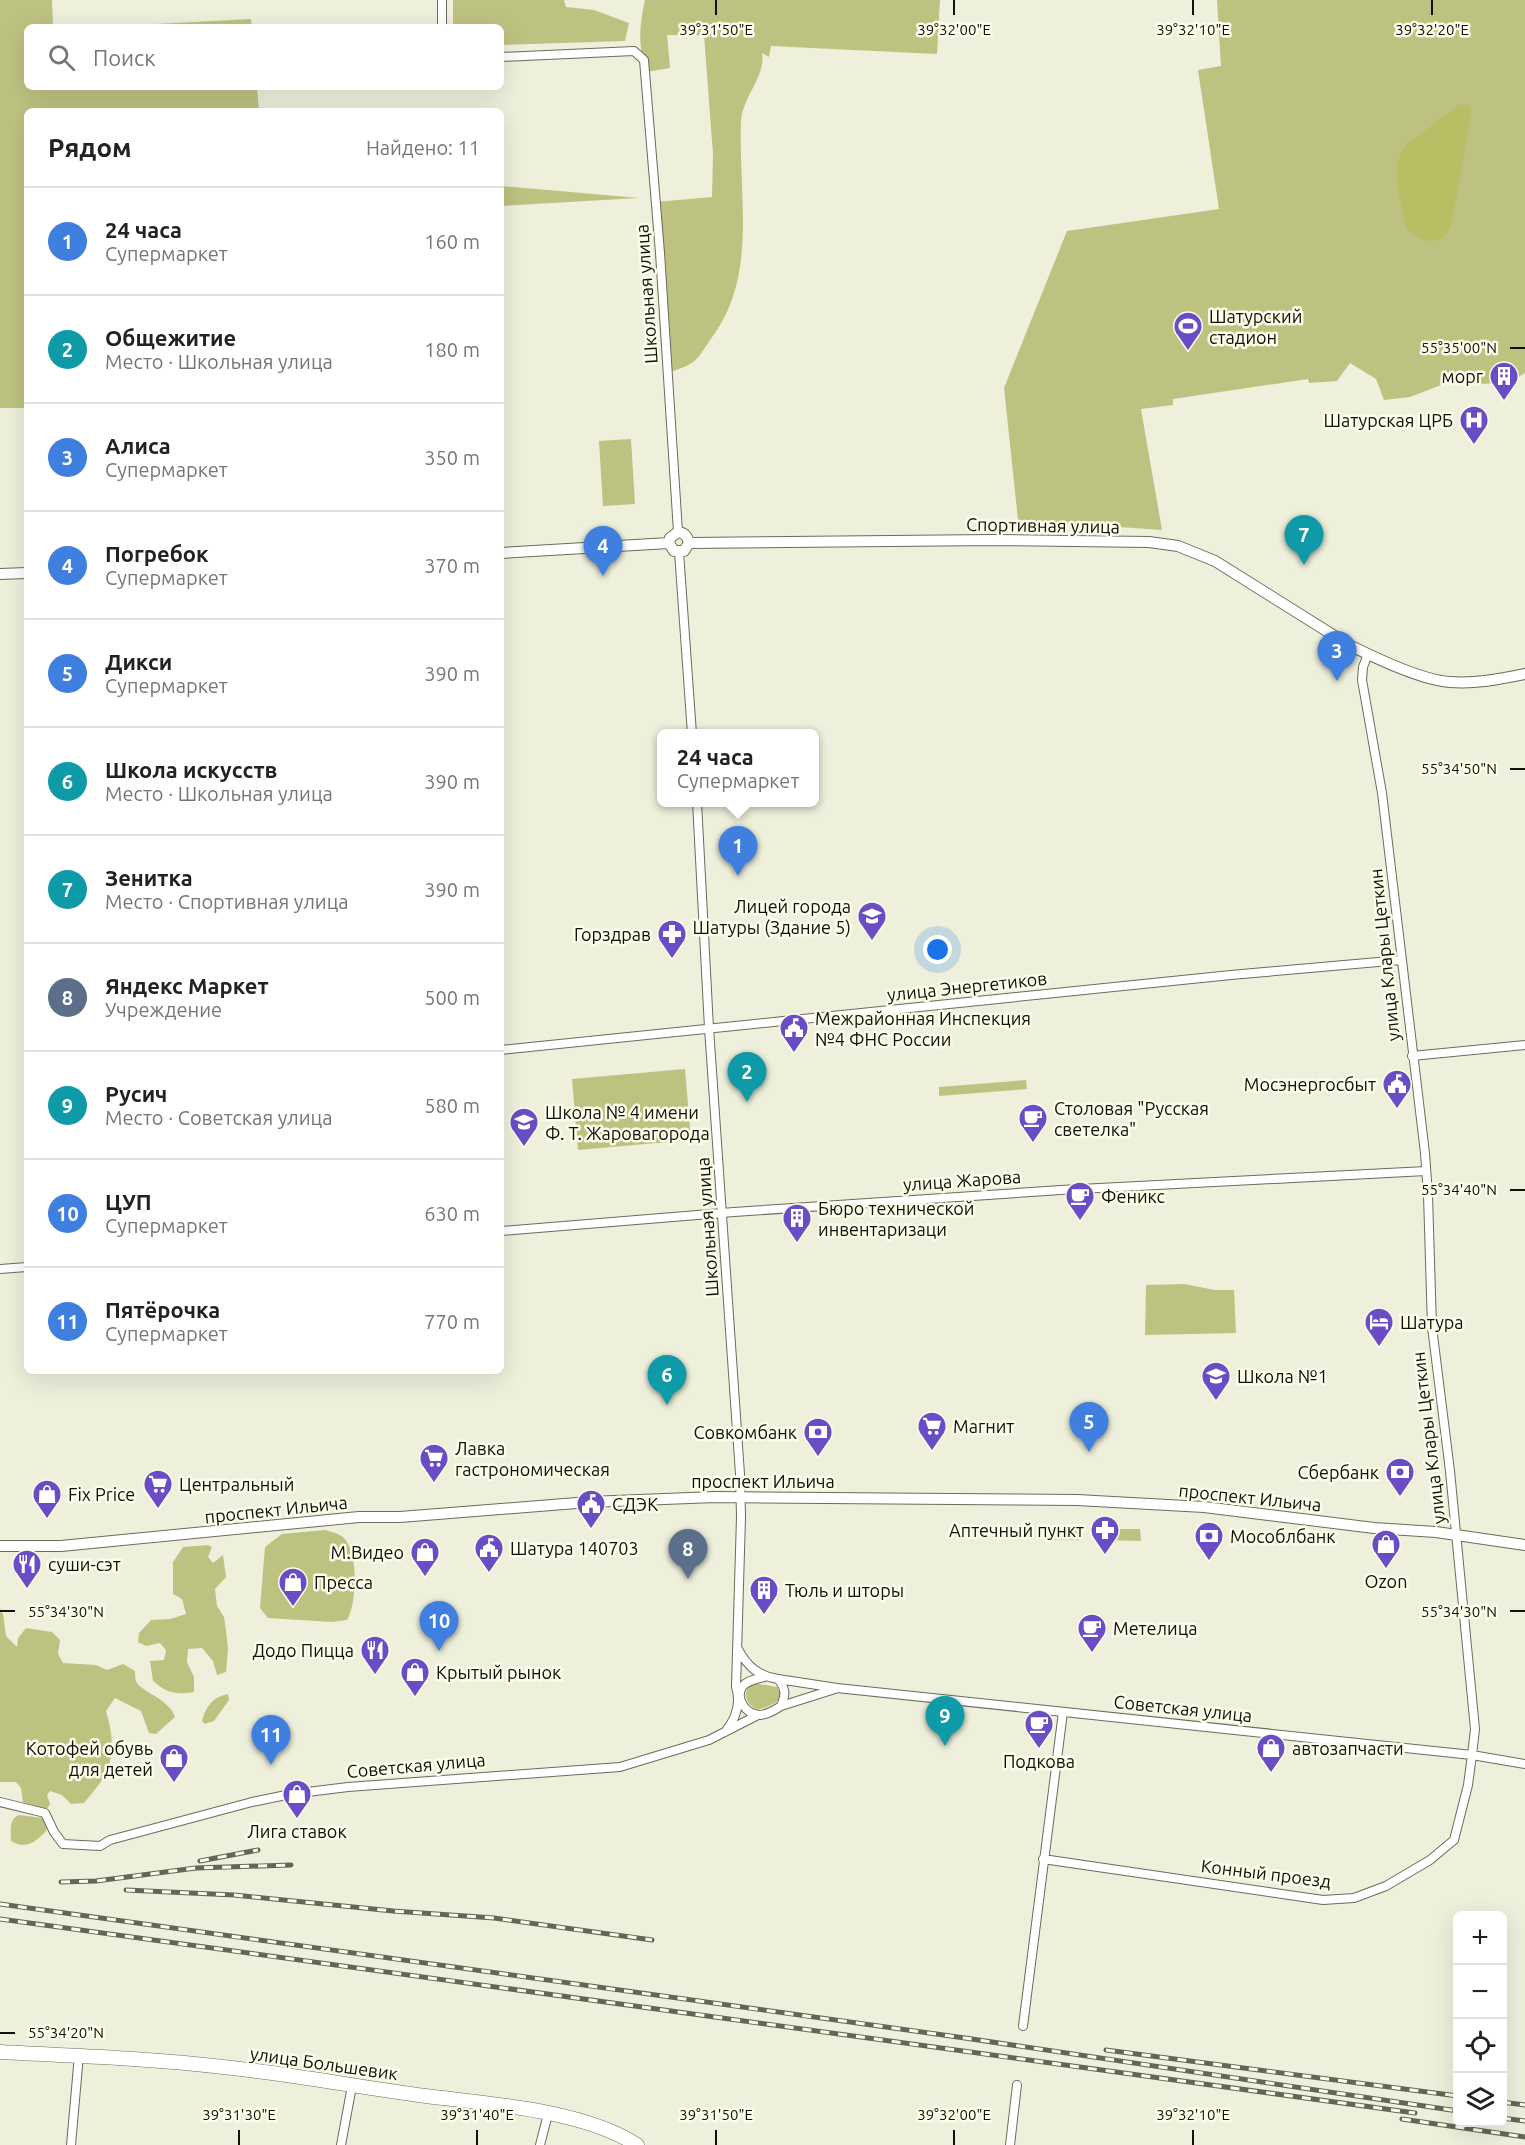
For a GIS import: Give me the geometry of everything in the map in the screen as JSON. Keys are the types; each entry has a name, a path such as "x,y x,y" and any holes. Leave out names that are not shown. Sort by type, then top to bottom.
{"main road":[{"name":"улица Большевик","path":"0,2052 79,2055 223,2067 548,2114 600,2127 637,2145"}],"street":[{"path":"442,0 442,24"},
{"name":"Школьная улица","path":"504,57 634,51 644,60 678,532"},
{"path":"678,532 688,537 689,543 684,550 679,552 674,551 669,543 670,538 678,532"},
{"name":"Спортивная улица","path":"689,543 1005,540 1149,542 1178,546 1215,561 1368,654 1436,680 1486,682 1525,674"},
{"path":"504,553 669,543"},
{"path":"679,552 692,729"},
{"path":"0,574 24,573"},
{"name":"улица Клары Цеткин","path":"1368,654 1363,667 1362,680 1382,793 1426,1171 1432,1327 1475,1728 1472,1755"},
{"name":"Школьная улица","path":"697,807 709,1028 740,1497 736,1686 740,1698"},
{"name":"улица Энергетиков","path":"504,1050 1401,960"},
{"path":"1412,1056 1525,1045"},
{"name":"улица Жарова","path":"504,1231 1061,1190 1426,1171"},
{"path":"0,1269 24,1267"},
{"name":"проспект Ильича","path":"0,1546 61,1546 359,1517 590,1502 740,1497 1077,1500 1204,1507 1374,1528 1456,1535 1525,1545"},
{"path":"738,1648 744,1661 764,1677"},
{"path":"725,1732 732,1724 742,1688 745,1684 764,1677 778,1679 786,1695 782,1706 758,1715 743,1707 740,1698"},
{"name":"Советская улица","path":"778,1679 837,1688 1472,1755 1525,1764"},
{"name":"Советская улица","path":"782,1706 837,1688"},
{"path":"1023,2026 1063,1712"},
{"name":"Советская улица","path":"0,1802 45,1813 63,1844 100,1846 110,1840 291,1794 348,1787 620,1767 709,1740 758,1715"},
{"name":"Конный проезд","path":"1044,1859 1323,1900 1354,1898 1386,1886 1430,1860 1454,1840 1468,1785 1472,1755"},
{"path":"71,2145 79,2055"},
{"path":"1010,2145 1017,2085"},
{"path":"341,2145 352,2086"},
{"path":"540,2145 548,2114"}],"shaded area":[{"path":"0,0 52,0 53,24 24,24 24,90 257,90 259,108 24,108 24,408 0,408"},
{"path":"453,0 564,0 566,7 594,10 629,23 625,41 504,45 504,24 453,24"},
{"path":"645,0 940,0 937,54 771,46 769,57 762,53 761,70 742,113 743,235 741,263 735,290 725,316 696,360 668,373 656,202 712,197 713,154 704,35 667,35 670,68 646,72 640,36"},
{"path":"1217,0 1525,0 1525,373 1508,383 1475,384 1475,372 1410,397 1384,400 1376,379 1350,363 1337,381 1309,383 1308,379 1173,399 1173,405 1141,409 1162,530 1018,520 1004,388 1067,231 1219,209 1198,70 1221,66"},
{"path":"251,19 252,24 155,24"},
{"path":"1460,104 1467,105 1471,110 1451,227 1446,234 1435,241 1424,240 1406,229 1398,187 1397,166 1405,146"},
{"path":"504,186 639,198 504,206"},
{"path":"631,439 635,504 603,506 599,441"},
{"path":"685,1069 691,1140 578,1150 572,1079"},
{"path":"1026,1080 1027,1089 939,1096 939,1087"},
{"path":"1184,1284 1215,1290 1234,1290 1236,1333 1145,1335 1146,1285"},
{"path":"1043,1527 1079,1527 1079,1540 1043,1539"},
{"path":"1104,1529 1140,1529 1141,1541 1104,1540"},
{"path":"325,1530 343,1537 352,1553 355,1577 353,1602 347,1620 332,1622 268,1618 260,1608 265,1547 282,1534"},
{"path":"208,1545 212,1547 208,1557 213,1563 223,1555 226,1577 215,1589 217,1606 224,1617 226,1631 228,1649 226,1672 217,1675 213,1661 202,1648 188,1649 187,1662 194,1677 194,1692 172,1692 153,1681 150,1661 164,1660 166,1650 160,1643 146,1646 138,1642 139,1633 151,1620 170,1619 186,1614 182,1599 173,1594 173,1562 183,1547"},
{"path":"0,1609 3,1614 6,1636 17,1647 18,1638 26,1628 52,1632 60,1640 58,1654 63,1663 96,1665 107,1670 123,1664 135,1671 138,1685 167,1705 175,1717 156,1734 149,1733 141,1711 115,1698 106,1711 112,1738 110,1764 102,1780 84,1803 71,1804 62,1795 50,1791 47,1795 50,1804 46,1810 23,1802 21,1788 16,1782 0,1782"},
{"path":"752,1683 777,1687 780,1692 779,1699 772,1705 758,1710 754,1708 746,1698 747,1690"},
{"path":"228,1694 229,1700 214,1721 205,1724 202,1721 210,1703"},
{"path":"19,1815 43,1818 46,1821 47,1830 39,1838 26,1845 16,1844 11,1841 11,1830 13,1820"}],"railway":[{"path":"200,1861 258,1850"},
{"path":"61,1882 96,1881 196,1868 291,1865"},
{"path":"126,1890 234,1895 393,1911 494,1918 652,1940"},
{"path":"0,1904 965,2038 1453,2110"},
{"path":"0,1919 1415,2113"},
{"path":"1106,2050 1453,2095"},
{"path":"1507,2103 1525,2105"},
{"path":"1402,2119 1525,2137"},
{"path":"1507,2119 1525,2121"}],"place":[{"name":"Шатурский стадион","path":"1188,352"},
{"name":"морг","path":"1504,402"},
{"name":"Шатурская ЦРБ","path":"1474,446"},
{"name":"Зенитка","path":"1304,565"},
{"name":"Погребок","path":"603,576"},
{"name":"Алиса","path":"1337,681"},
{"name":"24 часа","path":"738,876"},
{"name":"Лицей города Шатуры (Здание 5)","path":"872,942"},
{"name":"Горздрав","path":"672,960"},
{"name":"Межрайонная Инспекция №4 ФНС России","path":"794,1054"},
{"name":"Общежитие","path":"747,1102"},
{"name":"Мосэнергосбыт","path":"1397,1110"},
{"name":"Столовая \"Русская светелка\"","path":"1033,1144"},
{"name":"Школа № 4 имени Ф. Т. Жаровагорода","path":"524,1148"},
{"name":"Феникс","path":"1080,1222"},
{"name":"Бюро технической инвентаризаци","path":"797,1244"},
{"name":"Шатура","path":"1379,1348"},
{"name":"Школа №1","path":"1216,1402"},
{"name":"Школа искусств","path":"667,1405"},
{"name":"Магнит","path":"932,1452"},
{"name":"Дикси","path":"1089,1452"},
{"name":"Совкомбанк","path":"818,1458"},
{"name":"Лавка гастрономическая","path":"434,1484"},
{"name":"Сбербанк","path":"1400,1498"},
{"name":"Центральный","path":"158,1510"},
{"name":"Fix Price","path":"47,1520"},
{"name":"СДЭК","path":"591,1530"},
{"name":"Аптечный пункт","path":"1105,1556"},
{"name":"Мособлбанк","path":"1209,1562"},
{"name":"Ozon","path":"1386,1570"},
{"name":"Шатура 140703","path":"489,1574"},
{"name":"М.Видео","path":"425,1578"},
{"name":"Яндекс Маркет","path":"688,1579"},
{"name":"суши-сэт","path":"27,1590"},
{"name":"Пресса","path":"293,1608"},
{"name":"Тюль и шторы","path":"764,1616"},
{"name":"ЦУП","path":"439,1651"},
{"name":"Метелица","path":"1092,1654"},
{"name":"Додо Пицца","path":"375,1676"},
{"name":"Крытый рынок","path":"415,1698"},
{"name":"Русич","path":"945,1746"},
{"name":"Подкова","path":"1039,1750"},
{"name":"Пятёрочка","path":"271,1765"},
{"name":"автозапчасти","path":"1271,1774"},
{"name":"Котофей обувь для детей","path":"174,1784"},
{"name":"Лига ставок","path":"297,1820"}]}
